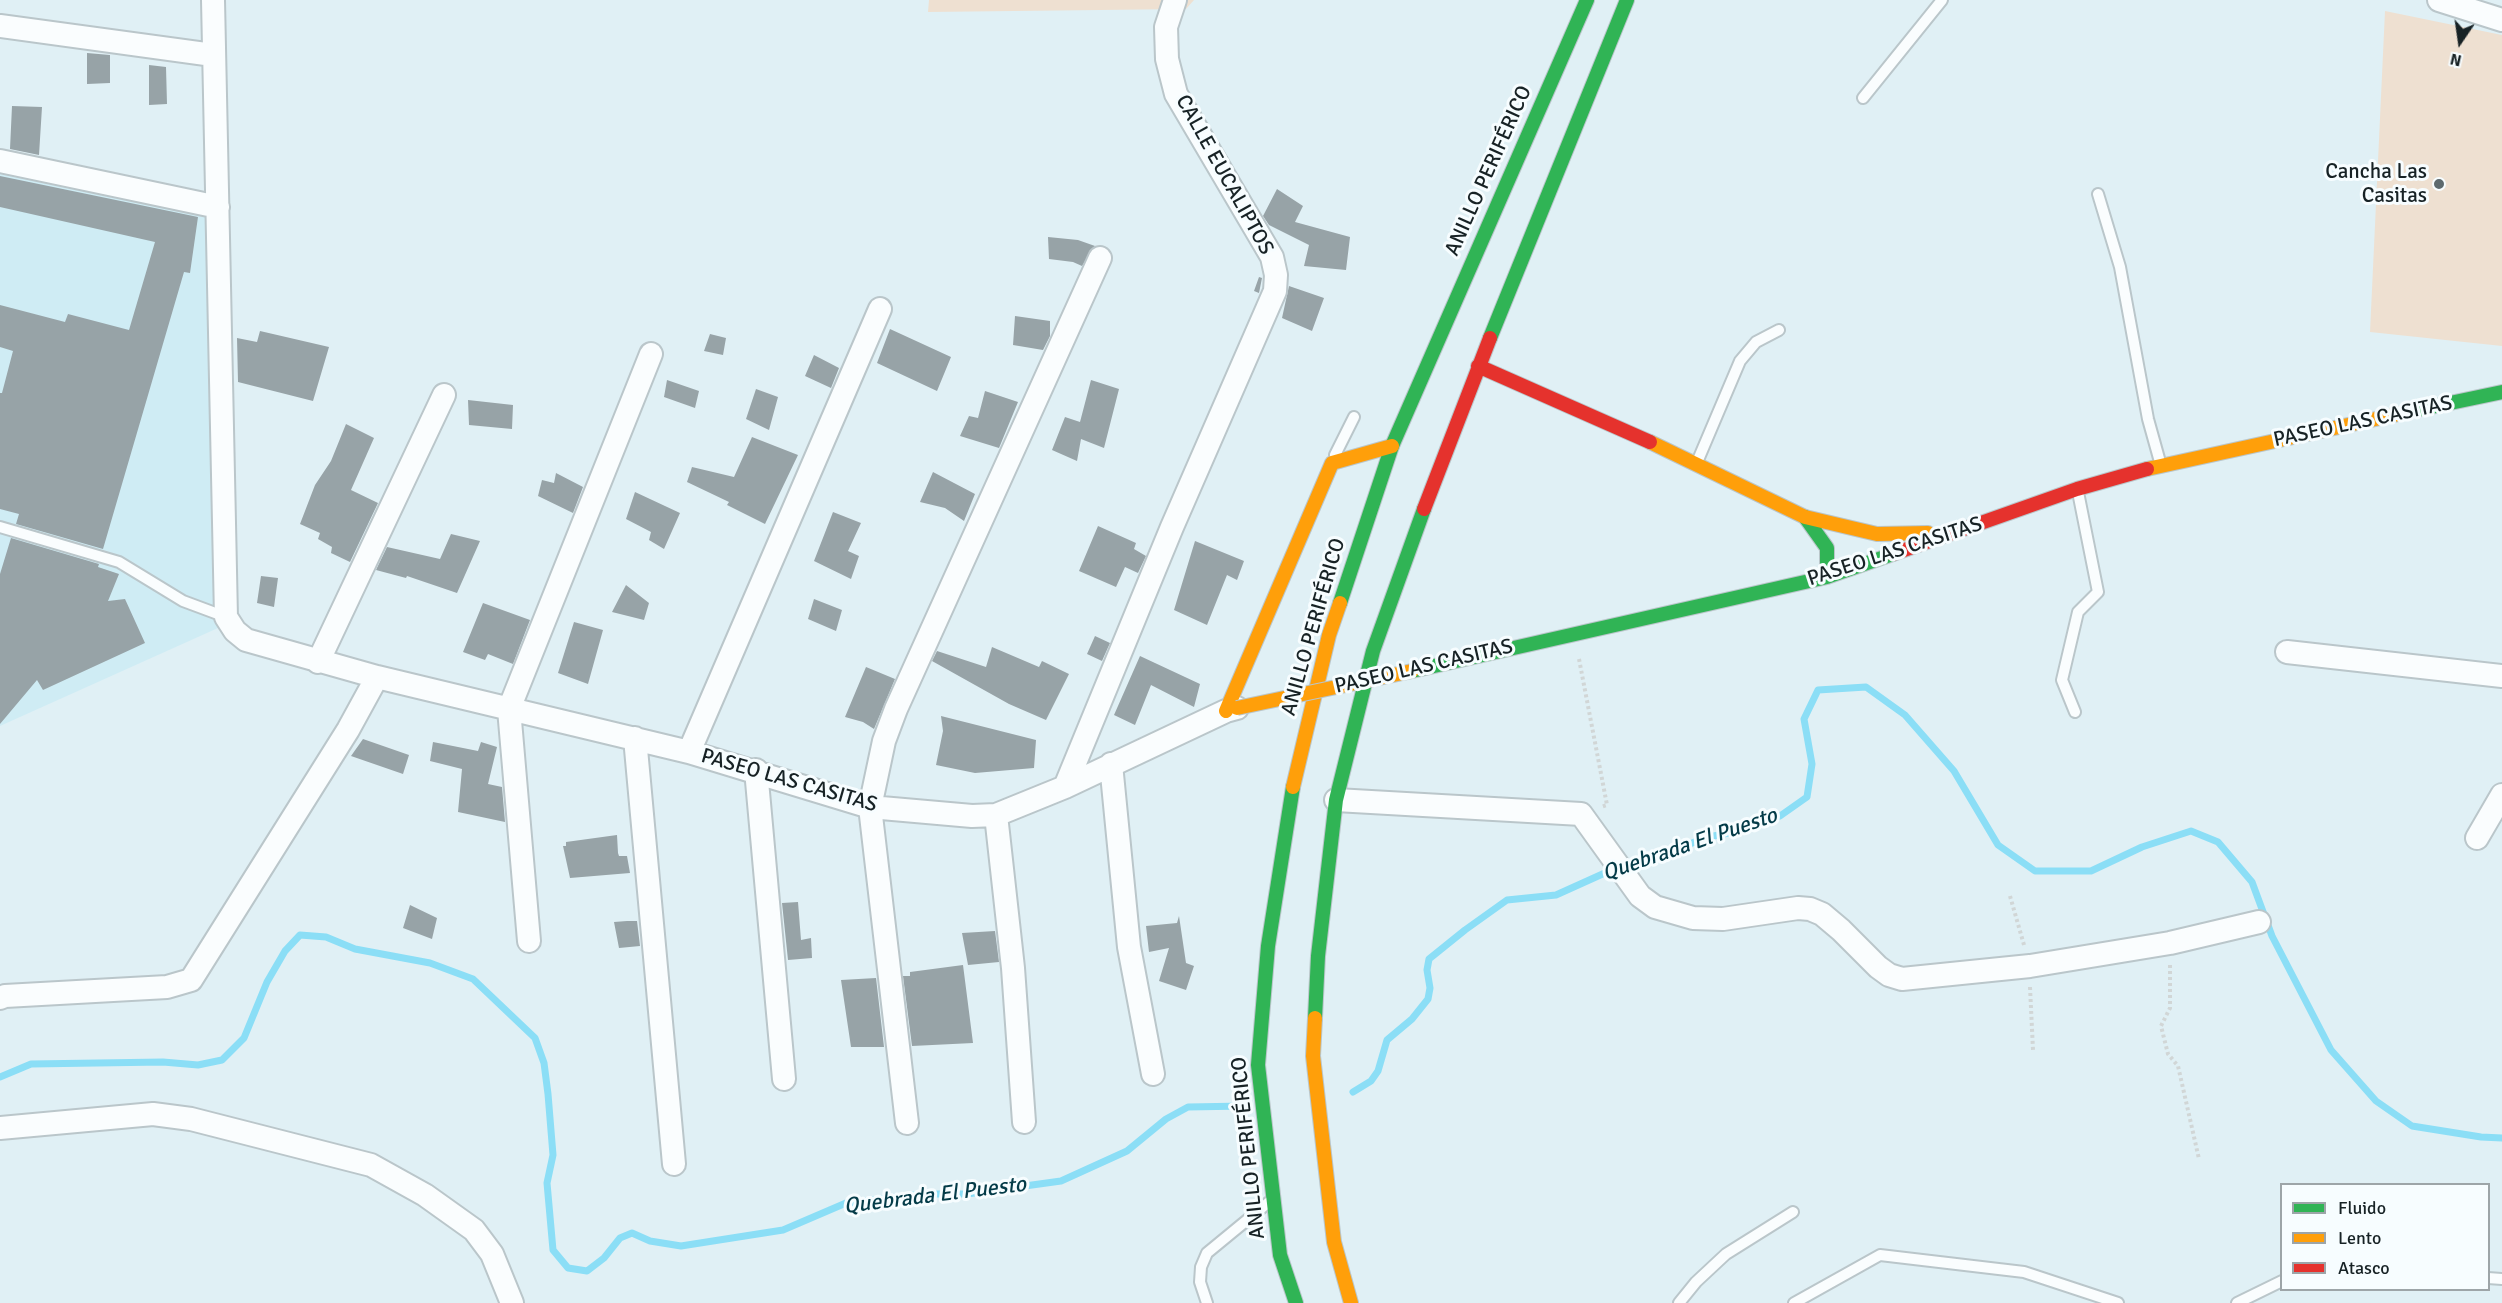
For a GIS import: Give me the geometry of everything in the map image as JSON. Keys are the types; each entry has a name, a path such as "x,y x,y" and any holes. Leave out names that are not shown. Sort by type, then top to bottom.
{"main road":[{"name":"ANILLO PERIFÉRICO","path":"1296,1303 1280,1255 1258,1065 1268,946 1285,829 1302,742 1329,635 1392,446 1587,0"},
{"path":"1352,1303 1334,1242 1313,1056 1318,956 1336,800 1373,651 1478,366 1627,0"},
{"path":"1478,366 1696,463 1805,517 1876,534 1959,532"},
{"name":"PASEO LAS CASITAS","path":"1231,709 1413,671 1827,577 2077,489 2161,465 2502,392"},
{"path":"1231,709 1332,463 1392,446"},
{"path":"1805,517 1827,549 1827,577"}],"street":[{"path":"213,0 226,617"},
{"name":"CALLE EUCALIPTOS","path":"1065,787 1172,526 1275,291 1276,275 1272,257 1176,94 1167,59 1166,27 1175,0"},
{"path":"2439,0 2502,20"},
{"path":"0,26 213,55"},
{"path":"0,161 218,207"},
{"path":"907,1123 870,807 884,741 896,709 1100,258"},
{"path":"689,752 880,309"},
{"path":"529,941 509,709 651,354"},
{"path":"318,662 444,395"},
{"name":"PASEO LAS CASITAS","path":"226,617 235,631 246,640 318,662 689,752 870,807 972,816 996,815 1065,787 1231,709"},
{"path":"2287,652 2502,676"},
{"path":"0,998 167,987 191,980 348,730 376,677"},
{"path":"635,738 674,1164"},
{"path":"1111,764 1129,947 1153,1074"},
{"path":"756,771 784,1079"},
{"path":"2477,838 2502,795"},
{"path":"1336,800 1581,814 1640,896 1654,908 1693,918 1723,919 1798,908 1810,909 1822,914 1841,930 1878,968 1902,979 2030,966 2170,943 2259,922"},
{"path":"996,815 1013,968 1024,1122"},
{"path":"0,1128 153,1114 191,1119 371,1165 425,1195 474,1230 492,1254 505,1281 512,1303"}],"lane":[{"path":"1863,98 1942,0"},
{"path":"2098,194 2120,267 2148,418 2161,465"},
{"path":"1696,463 1740,361 1756,342 1779,330"},
{"path":"1332,463 1354,417"},
{"path":"2075,712 2062,680 2078,612 2098,592 2077,489"},
{"path":"0,527 119,562 183,601 226,617"},
{"path":"1207,1303 1200,1281 1201,1267 1207,1252 1274,1198"},
{"path":"1679,1303 1696,1282 1726,1254 1793,1212"},
{"path":"1794,1303 1880,1255 2024,1272 2118,1303"},
{"path":"2237,1303 2280,1282"}],"path":[{"path":"1573,633 1607,805 1581,814"},
{"path":"2170,943 2170,1008 2161,1026 2168,1054 2178,1066 2199,1159"}],"shaded area":[{"path":"929,0 1194,0 1186,9 928,12"},
{"name":"Cancha Las Casitas","path":"2385,11 2502,35 2502,346 2370,332"},
{"path":"0,170 206,212 218,628 0,726"}],"building":[{"path":"87,53 110,55 110,83 87,84"},
{"path":"149,65 166,67 167,104 149,105"},
{"path":"12,106 42,107 39,155 10,149"},
{"path":"0,176 198,217 190,273 184,272 103,549 16,524 19,514 0,509 0,393 2,393 13,351 0,347 0,305 65,322 68,314 129,330 155,242 0,207"},
{"path":"1277,189 1303,206 1295,222 1350,237 1346,270 1304,266 1309,245 1269,225 1263,216"},
{"path":"1048,237 1078,240 1095,246 1082,266 1073,262 1049,259"},
{"path":"1259,277 1262,278 1259,293 1254,291"},
{"path":"1289,286 1324,298 1312,331 1282,318"},
{"path":"1015,316 1050,321 1050,336 1043,350 1013,345"},
{"path":"890,329 951,357 937,391 877,363"},
{"path":"260,331 329,347 313,401 238,382 237,338 257,342"},
{"path":"710,334 726,338 723,355 704,351"},
{"path":"814,355 839,368 831,388 805,376"},
{"path":"667,380 699,391 695,408 664,397"},
{"path":"1091,380 1119,389 1104,448 1081,439 1077,461 1052,450 1065,417 1080,422"},
{"path":"756,389 778,397 769,430 746,419"},
{"path":"985,391 1018,402 999,448 960,436 969,416 978,418"},
{"path":"468,400 513,405 512,429 469,425"},
{"path":"346,424 374,438 351,490 378,503 350,562 331,553 332,547 318,539 320,533 300,524 315,485 331,461"},
{"path":"752,437 798,455 765,524 727,505 729,502 687,482 692,467 734,477"},
{"path":"933,472 975,494 964,521 945,508 920,502"},
{"path":"556,473 583,487 573,513 538,496 542,480 554,483"},
{"path":"635,492 680,513 664,549 649,540 651,532 626,519"},
{"path":"833,512 861,523 848,551 859,556 851,579 814,561"},
{"path":"1098,526 1136,543 1134,549 1146,556 1138,573 1125,567 1116,587 1079,571"},
{"path":"451,534 480,541 457,593 407,576 406,578 376,570 387,547 440,559"},
{"path":"11,538 99,564 98,567 119,574 108,601 125,599 145,643 43,690 37,680 0,724 0,574"},
{"path":"1195,541 1244,561 1237,580 1227,575 1207,625 1174,610"},
{"path":"261,576 278,578 274,607 257,603"},
{"path":"626,585 649,603 644,620 612,612"},
{"path":"814,599 842,610 836,631 808,619"},
{"path":"483,603 530,620 513,664 488,654 485,660 463,652"},
{"path":"574,622 603,630 588,684 558,673"},
{"path":"1095,636 1110,643 1102,661 1087,654"},
{"path":"992,647 1039,667 1042,661 1069,674 1046,720 1009,704 932,661 937,651 986,667"},
{"path":"1140,656 1200,684 1194,707 1151,685 1135,725 1114,715"},
{"path":"866,667 895,679 874,729 863,722 845,717"},
{"path":"941,716 1036,740 1034,768 975,773 936,765 943,731"},
{"path":"363,739 409,755 403,774 351,756"},
{"path":"433,742 478,751 481,742 497,747 488,784 502,787 505,822 458,812 462,769 430,761"},
{"path":"617,835 619,856 627,856 630,873 570,878 563,846 566,846 566,842"},
{"path":"798,902 801,940 811,938 812,958 788,960 782,903"},
{"path":"410,905 437,918 432,939 403,928"},
{"path":"1179,916 1186,963 1194,966 1186,990 1159,981 1169,948 1149,952 1146,926 1177,923"},
{"path":"637,921 640,946 619,948 614,922"},
{"path":"995,931 999,962 968,965 962,933"},
{"path":"963,965 973,1043 912,1046 903,976 910,976 910,972"},
{"path":"876,978 884,1047 851,1047 841,980"}],"waterway":[{"name":"Quebrada El Puesto","path":"1353,1092 1371,1081 1378,1071 1387,1040 1412,1019 1428,999 1429,959 1465,930 1507,900 1556,895 1607,872 1657,858 1704,838 1743,830 1780,816 1807,797 1812,764 1804,719 1818,690 1866,687 1905,715 1954,771 1998,845 2035,871 2091,871 2142,847 2191,831 2218,842 2252,882 2272,936 2331,1050 2376,1101 2412,1126 2502,1138"},
{"name":"Quebrada El Puesto","path":"0,1077 31,1064 163,1062 198,1065 222,1060 244,1038 267,982 285,951 300,935 326,937 355,949 430,963 473,979 535,1038 544,1063 548,1094 553,1155 547,1183 553,1250 568,1268 587,1271 604,1258 620,1238 632,1233 650,1241 681,1246 783,1230 846,1203 923,1194 967,1194 1061,1181 1127,1151 1166,1119 1188,1107 1245,1106"}],"traffic: fast":[{"path":"1340,603 1392,446 1587,0"},
{"path":"1490,338 1627,0"},
{"path":"2412,411 2502,392"},
{"path":"1315,1018 1318,956 1336,800 1373,651 1424,509"},
{"path":"1805,517 1827,548 1827,577"},
{"path":"1412,671 1827,577 1893,554"},
{"path":"1293,787 1268,946 1258,1065 1280,1255 1296,1303"}],"traffic: slow":[{"path":"2147,469 2412,411"},
{"path":"1650,442 1805,517 1877,534 1928,533"},
{"path":"1226,711 1332,463 1392,446"},
{"path":"1293,787 1329,635 1340,603"},
{"path":"1237,708 1412,671"},
{"path":"1315,1018 1313,1056 1334,1242 1351,1303"}],"traffic: jam":[{"path":"1424,509 1490,338"},
{"path":"1478,366 1650,442"},
{"path":"1893,554 2077,489 2147,469"}],"place":[{"name":"Cancha Las Casitas","path":"2439,184"}]}
